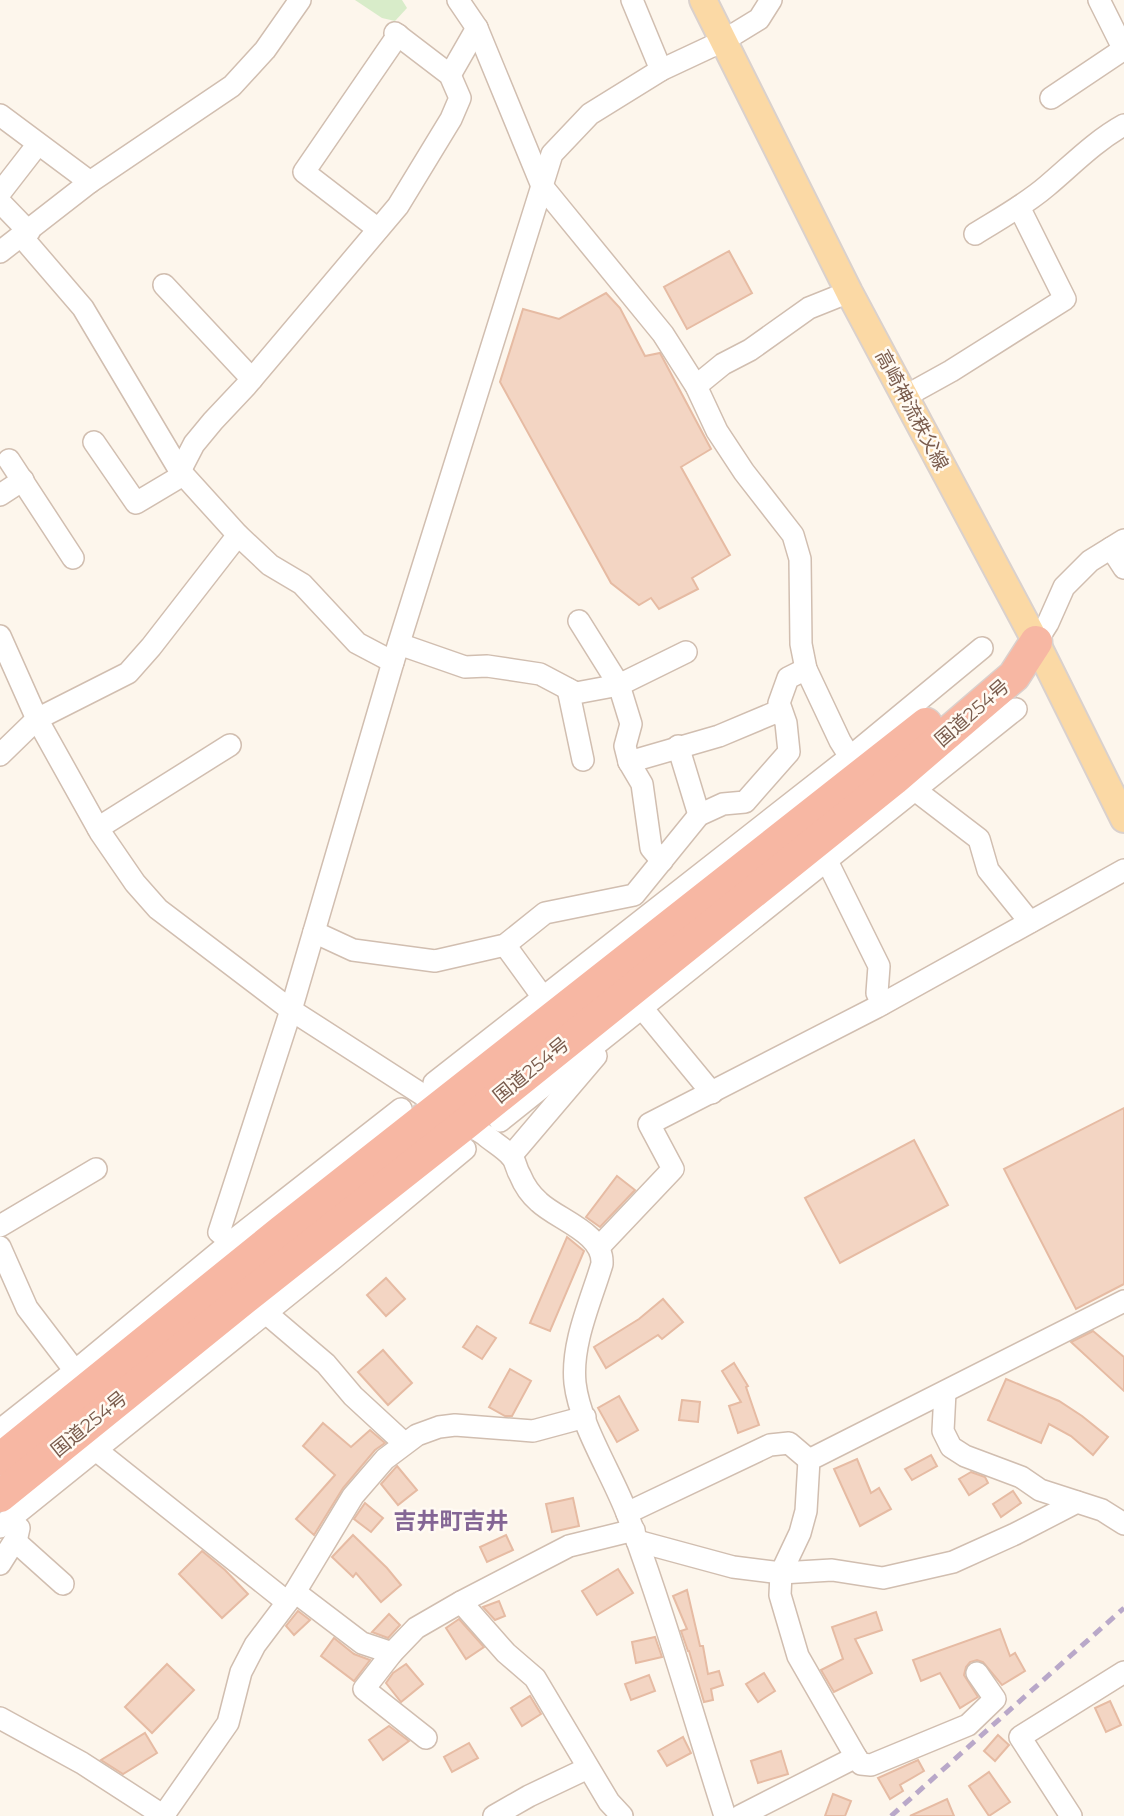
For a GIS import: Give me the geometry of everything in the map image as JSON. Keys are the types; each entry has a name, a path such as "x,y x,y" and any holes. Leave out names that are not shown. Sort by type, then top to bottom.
{"highway":[{"name":"国道254号","path":"10,1522 355,1211 523,1041 860,764 1003,660 1036,642"},
{"name":"国道254号","path":"0,1459 282,1231 601,1013 914,776 1014,676 1036,642"},
{"path":"344,1250 355,1211"}],"main road":[{"name":"高崎神流秩父線","path":"703,0 849,292 1122,807"}],"street":[{"path":"0,252 90,183 232,86 265,50 300,0"},
{"path":"458,0 477,28 542,186 663,334 696,386 717,431 737,462 793,534 800,559 801,643 806,669 840,741 860,764"},
{"path":"632,0 661,70"},
{"path":"231,1242 219,1231 291,1010 396,653 552,154 590,114 661,70 723,41 759,19 771,0"},
{"path":"1052,98 1124,50 1118,17 1099,0"},
{"path":"450,75 477,28"},
{"path":"94,442 136,503 181,473 194,444 398,206 451,119 460,98 450,75 396,34 304,172 378,229"},
{"path":"0,116 90,183"},
{"path":"975,234 1046,187 1079,157 1124,125"},
{"path":"0,193 38,144"},
{"path":"0,202 83,308 181,473 238,535 270,565 302,584 357,643 465,667 487,666 540,674 576,693 619,685 686,652"},
{"path":"904,397 951,371 1065,299 1019,206"},
{"path":"164,285 252,379"},
{"path":"696,386 723,364 750,350 809,308 849,292"},
{"path":"9,460 73,558"},
{"path":"0,495 23,480"},
{"path":"0,755 37,719 128,673 151,648 238,535"},
{"path":"1036,642 1064,587 1090,561 1118,544 1124,568"},
{"path":"579,621 619,685 631,724 625,746 629,762 642,784 651,848 662,861"},
{"path":"0,636 37,719 98,828 135,883 158,909 291,1010 451,1116 485,1135 511,1156 518,1172 539,1203 599,1247 603,1254 602,1264 579,1340 575,1363 580,1406 633,1528 725,1816"},
{"path":"0,1564 10,1522 344,1250 545,993 860,764 982,649"},
{"path":"314,932 353,950 435,961 505,945 545,913 634,895 699,816 723,804 745,802 789,752 786,723 779,703 788,678 806,669"},
{"path":"568,689 583,760"},
{"path":"500,1121 897,805 914,776 1016,709"},
{"path":"629,762 719,736 781,710"},
{"path":"98,828 230,745"},
{"path":"678,746 699,816"},
{"path":"914,776 979,839 988,870 1030,922"},
{"path":"827,861 879,966 877,993 883,1004"},
{"path":"599,1247 673,1169 649,1124 883,1004 1124,870"},
{"path":"505,945 545,993"},
{"path":"523,1041 545,993"},
{"path":"601,1013 645,1006"},
{"path":"645,1006 712,1093"},
{"path":"511,1156 596,1056 589,1048"},
{"path":"0,1430 231,1242 401,1109"},
{"path":"0,1226 96,1169"},
{"path":"231,1242 282,1231"},
{"path":"0,1247 27,1308 75,1371"},
{"path":"809,1460 1124,1301"},
{"path":"266,1313 326,1364 353,1396 404,1443"},
{"path":"945,1392 943,1431 951,1447 965,1456 1021,1477 1040,1490 1102,1510 1124,1524"},
{"path":"0,1718 82,1763 164,1816 228,1723 246,1660 255,1645 291,1597 353,1496 385,1459 404,1443 428,1430 455,1425 533,1431 585,1417"},
{"path":"426,1738 363,1689 416,1629 461,1601 569,1546 633,1528 770,1445 789,1443 809,1460"},
{"path":"96,1450 291,1597 362,1643 392,1653"},
{"path":"809,1460 806,1511 800,1533 781,1573 780,1595 798,1656 856,1757 861,1763 870,1765 968,1726 995,1699 977,1673"},
{"path":"633,1528 733,1567 781,1573 832,1570 883,1578 953,1562 1077,1502"},
{"path":"10,1522 63,1584"},
{"path":"461,1601 506,1653 535,1678 609,1802 622,1816"},
{"path":"1071,1816 1020,1737 1123,1674"},
{"path":"740,1816 856,1757"},
{"path":"494,1816 589,1768"}],"green space":[{"path":"355,0 402,0 407,8 395,21 382,18"}],"building":[{"path":"729,251 752,293 687,329 664,287"},
{"path":"606,293 620,308 645,356 660,353 711,449 681,467 730,555 692,578 698,589 659,609 651,598 639,605 611,583 500,382 523,309 559,319"},
{"path":"1124,1108 1124,1284 1076,1309 1004,1169"},
{"path":"914,1140 948,1205 840,1263 805,1198"},
{"path":"617,1176 635,1190 600,1227 586,1217"},
{"path":"567,1237 584,1251 550,1331 530,1323"},
{"path":"386,1278 405,1299 386,1316 367,1295"},
{"path":"663,1299 683,1322 662,1339 658,1335 606,1368 594,1347 639,1319"},
{"path":"477,1326 496,1338 482,1359 463,1347"},
{"path":"1093,1331 1124,1357 1124,1391 1071,1342"},
{"path":"383,1350 412,1383 388,1405 358,1372"},
{"path":"734,1363 748,1386 746,1387 759,1425 738,1433 729,1406 741,1402 722,1371"},
{"path":"510,1369 531,1381 512,1416 505,1416 489,1407"},
{"path":"1006,1379 1059,1401 1108,1437 1093,1455 1071,1436 1049,1424 1041,1443 988,1420"},
{"path":"619,1396 638,1430 617,1442 598,1408"},
{"path":"682,1400 700,1402 698,1422 679,1420"},
{"path":"323,1423 351,1447 370,1430 385,1443 375,1450 343,1488 314,1535 296,1519 335,1475 303,1446"},
{"path":"931,1455 937,1466 912,1480 905,1469"},
{"path":"857,1459 871,1493 879,1488 891,1509 860,1526 834,1469"},
{"path":"397,1466 417,1490 398,1505 381,1484"},
{"path":"971,1472 985,1477 988,1483 969,1495 959,1479"},
{"path":"1013,1491 1021,1503 1001,1517 993,1504"},
{"path":"573,1498 579,1526 552,1532 546,1504"},
{"path":"365,1503 383,1518 371,1532 354,1519"},
{"path":"353,1535 401,1585 381,1602 356,1573 353,1577 332,1557"},
{"path":"506,1535 513,1550 487,1562 480,1547"},
{"path":"202,1551 248,1594 222,1618 179,1574"},
{"path":"618,1569 633,1593 597,1615 582,1591"},
{"path":"687,1590 708,1674 719,1671 723,1685 711,1689 713,1700 704,1702 681,1631 687,1629 673,1596"},
{"path":"499,1601 505,1616 495,1620 483,1607"},
{"path":"298,1611 310,1620 294,1635 286,1626"},
{"path":"876,1612 882,1630 855,1639 872,1673 834,1692 821,1670 843,1659 832,1627"},
{"path":"389,1614 400,1625 388,1638 372,1632"},
{"path":"459,1619 484,1647 466,1659 446,1628"},
{"path":"1000,1629 1010,1656 1015,1653 1025,1671 1002,1685 983,1662 970,1662 964,1675 978,1697 960,1708 940,1673 921,1681 913,1660"},
{"path":"655,1637 662,1657 636,1663 632,1642"},
{"path":"334,1638 354,1654 370,1660 354,1681 321,1656"},
{"path":"167,1664 194,1690 152,1733 125,1707"},
{"path":"406,1664 423,1684 401,1702 386,1683 393,1673"},
{"path":"764,1673 775,1691 758,1702 746,1684"},
{"path":"649,1675 655,1691 631,1700 625,1684"},
{"path":"530,1696 541,1714 522,1726 511,1708"},
{"path":"1110,1701 1121,1725 1106,1732 1095,1708"},
{"path":"389,1726 409,1741 383,1760 369,1740"},
{"path":"145,1733 157,1753 123,1774 101,1760"},
{"path":"998,1735 1009,1745 995,1761 984,1751"},
{"path":"683,1737 691,1753 667,1766 658,1751"},
{"path":"469,1743 478,1758 452,1772 444,1757"},
{"path":"781,1751 788,1774 758,1783 751,1761"},
{"path":"918,1760 924,1771 900,1785 903,1791 890,1799 878,1778"},
{"path":"989,1772 1010,1802 989,1816 969,1786"},
{"path":"833,1794 851,1801 845,1816 825,1816"},
{"path":"947,1799 954,1816 910,1816"}],"railway":[{"path":"891,1816 1124,1608"}],"district":[{"name":"吉井町吉井","path":"451,1521"}]}
